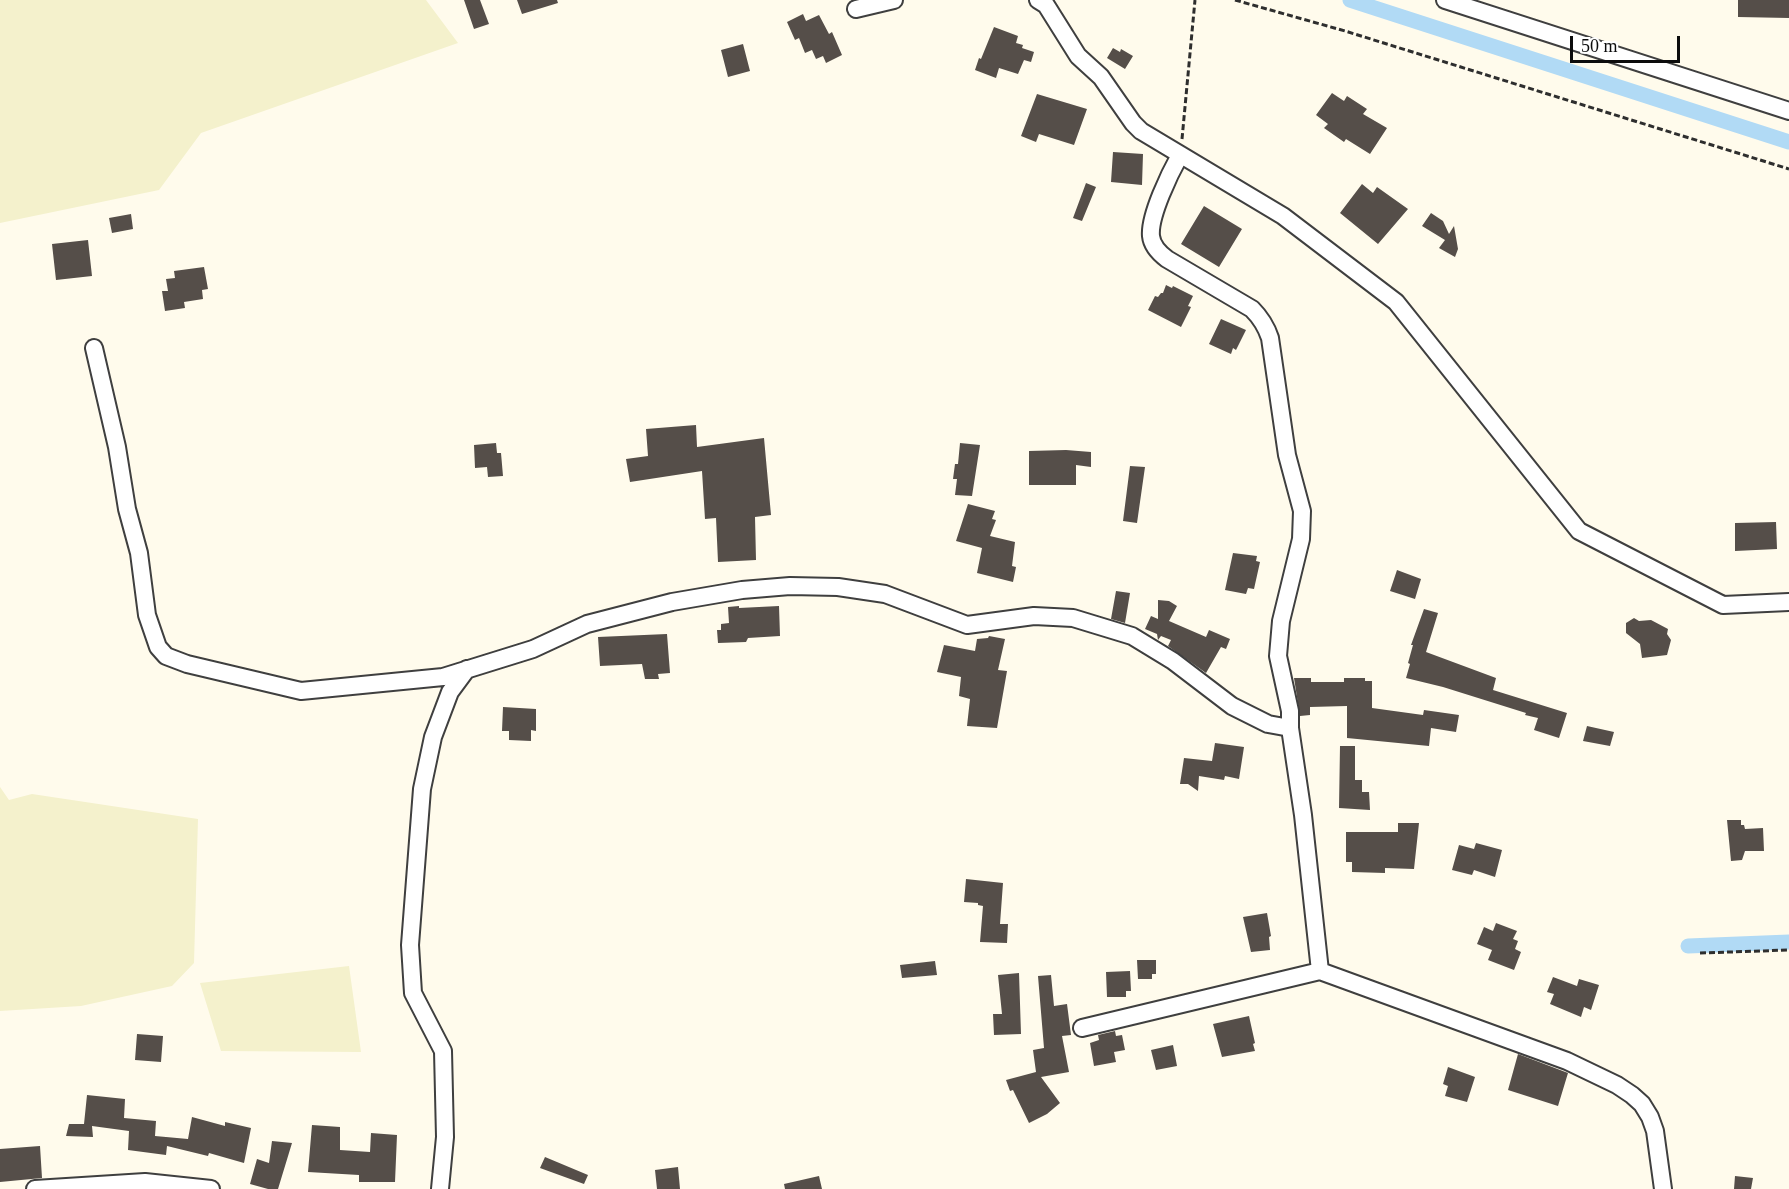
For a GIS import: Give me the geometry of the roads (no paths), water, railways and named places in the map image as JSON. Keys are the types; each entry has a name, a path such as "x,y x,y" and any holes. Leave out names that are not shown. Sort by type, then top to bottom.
{"street":[{"path":"856,9 894,0"},
{"path":"1038,0 1046,5 1078,56 1101,77 1133,123 1152,138 1283,216 1396,302 1580,531 1723,605 1789,602"},
{"path":"1445,0 1789,111"},
{"path":"1180,155 1156,210 1151,238 1154,246 1167,259 1260,316 1270,338 1287,455 1303,518 1301,539 1278,639 1278,656 1290,711 1290,728 1303,815 1320,971"},
{"path":"94,348 117,447 127,508 138,553 147,615 158,647 166,656 187,664 301,690 443,677 533,649 587,624 672,602 754,589 790,586 837,587 885,594 967,625 1034,616 1073,618 1132,636 1173,661 1232,706 1268,723 1290,728"},
{"path":"440,1189 445,1137 443,1052 413,993 410,945 422,789 433,737 450,692 466,669"},
{"path":"1082,1028 1320,971 1567,1061 1617,1085 1632,1095 1650,1117 1655,1131 1663,1189"},
{"path":"35,1189 146,1182 211,1189"}],"waterway":[{"path":"1350,0 1789,142"},
{"path":"1688,946 1789,942"}]}
